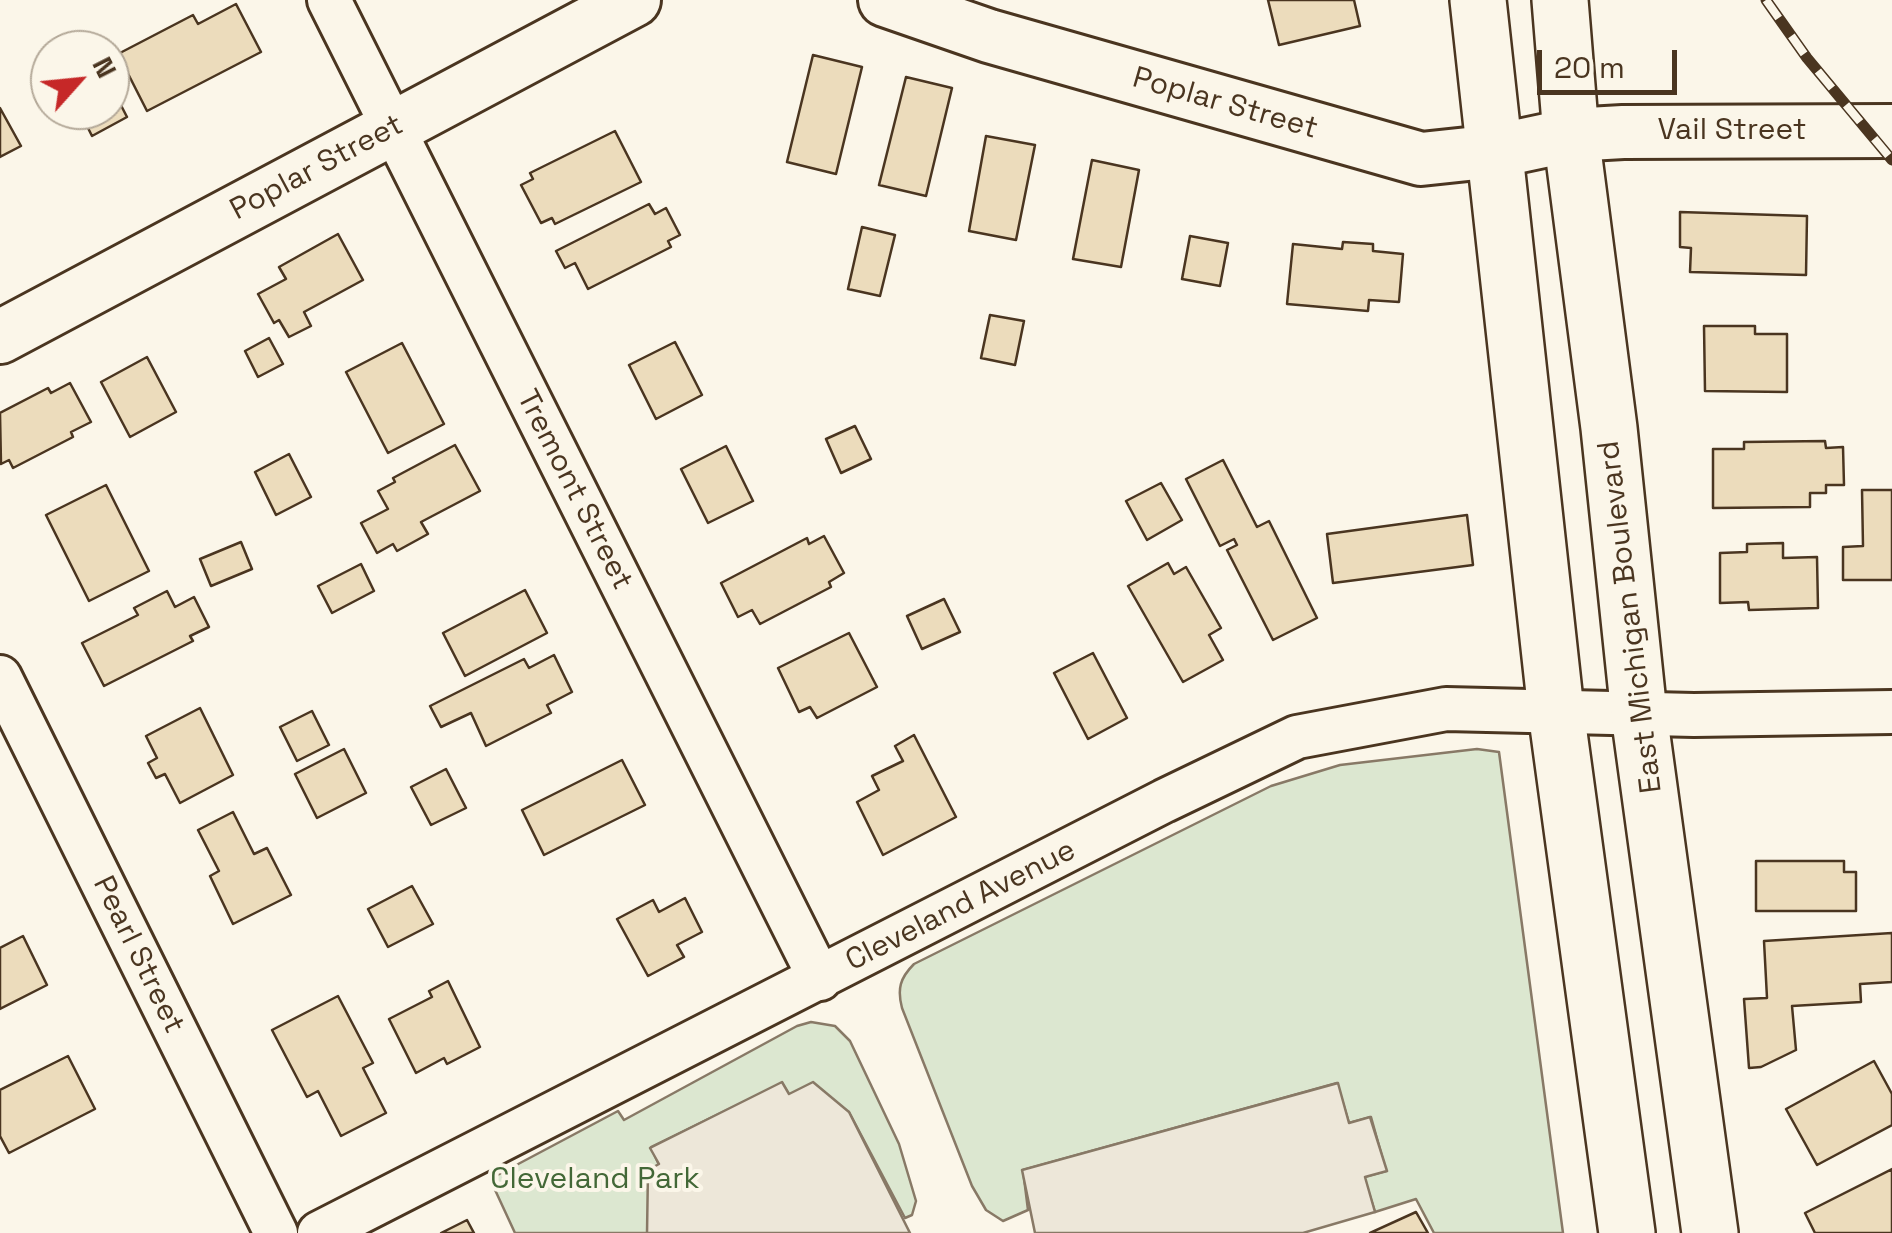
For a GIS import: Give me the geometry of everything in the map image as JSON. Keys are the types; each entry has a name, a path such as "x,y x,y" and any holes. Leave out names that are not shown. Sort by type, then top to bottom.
{"main road":[{"path":"1478,0 1556,711 1627,1233"},
{"name":"East Michigan Boulevard","path":"1560,0 1639,714 1710,1233"}],"street":[{"name":"Tremont Street","path":"329,0 820,979"},
{"name":"Poplar Street","path":"0,337 634,0"},
{"name":"Poplar Street","path":"885,0 985,18 1421,159 1572,135"},
{"name":"Vail Street","path":"1572,135 1892,131"},
{"name":"Pearl Street","path":"0,677 276,1233"},
{"name":"Cleveland Avenue","path":"319,1233 1164,801 1297,737 1446,709 1639,714 1892,712"}],"green space":[{"path":"1477,749 1499,752 1563,1233 1434,1233 1416,1199 1375,1212 1364,1177 1386,1171 1371,1117 1349,1123 1337,1083 1023,1170 1028,1210 1003,1221 986,1210 972,1186 902,1008 901,984 914,964 1271,786 1340,765"},
{"name":"Cleveland Park","path":"811,1022 835,1026 850,1041 899,1144 916,1201 912,1215 905,1218 849,1112 789,1095 782,1083 651,1147 659,1165 647,1233 515,1233 490,1179 618,1111 624,1120"}],"shaded area":[{"path":"782,1082 789,1094 813,1082 849,1112 910,1233 647,1233 648,1170 659,1164 650,1148"},
{"path":"1338,1083 1349,1123 1370,1117 1387,1171 1365,1177 1375,1212 1303,1233 1035,1233 1022,1170"}],"building":[{"path":"1268,0 1354,0 1360,26 1279,45"},
{"path":"236,4 261,52 147,111 130,78 130,48 193,15 198,24"},
{"path":"813,55 862,67 836,174 787,162"},
{"path":"906,77 952,88 926,196 879,185"},
{"path":"0,108 21,146 0,157"},
{"path":"615,131 641,182 555,224 552,218 541,223 521,185 533,179 530,173"},
{"path":"986,136 1035,145 1016,240 969,231"},
{"path":"1092,160 1139,170 1121,267 1073,259"},
{"path":"649,204 655,214 666,208 680,235 668,241 671,247 588,289 575,263 565,268 556,251"},
{"path":"1680,212 1807,216 1806,275 1690,272 1691,248 1680,247"},
{"path":"862,227 895,235 880,296 848,289"},
{"path":"338,234 363,280 304,312 311,326 289,337 279,320 274,323 258,294 286,279 279,267"},
{"path":"1190,236 1228,243 1220,286 1182,279"},
{"path":"1343,242 1373,244 1373,251 1403,254 1399,302 1369,300 1368,311 1287,304 1293,244 1342,249"},
{"path":"990,315 1024,321 1015,365 981,358"},
{"path":"1704,326 1755,326 1755,334 1787,334 1787,392 1705,391"},
{"path":"269,338 283,364 258,377 245,351"},
{"path":"675,342 702,395 656,419 629,365"},
{"path":"402,343 444,424 388,453 346,372"},
{"path":"147,357 176,412 130,437 101,382"},
{"path":"70,383 91,422 71,432 73,437 13,468 9,460 1,464 0,413 48,388 51,393"},
{"path":"855,426 871,459 841,473 826,439"},
{"path":"1825,441 1826,448 1843,447 1844,485 1826,485 1826,493 1810,493 1810,507 1713,508 1713,449 1744,449 1744,442"},
{"path":"455,445 480,491 421,522 428,534 397,551 393,544 377,553 361,523 388,509 378,491 395,482 393,478"},
{"path":"726,446 753,501 708,523 681,469"},
{"path":"289,454 311,497 276,515 255,472"},
{"path":"1223,460 1257,527 1269,521 1317,618 1273,640 1227,550 1237,545 1234,539 1220,546 1186,479"},
{"path":"1161,483 1182,520 1147,540 1126,501"},
{"path":"106,485 149,571 89,601 46,515"},
{"path":"1862,490 1892,490 1892,580 1843,580 1843,547 1863,546"},
{"path":"1467,515 1473,565 1333,583 1327,534"},
{"path":"824,536 844,573 829,582 831,587 760,624 752,610 738,617 721,583 807,538 809,544"},
{"path":"241,542 252,569 211,586 200,559"},
{"path":"1783,543 1783,558 1817,557 1818,608 1749,610 1748,602 1720,603 1720,553 1747,552 1747,544"},
{"path":"1168,563 1174,574 1186,567 1221,628 1209,635 1223,660 1183,682 1128,586"},
{"path":"361,564 374,591 332,613 318,586"},
{"path":"525,590 547,633 465,676 443,633"},
{"path":"167,591 175,607 194,597 209,627 190,636 193,641 104,686 82,643 138,615 134,608"},
{"path":"944,599 960,632 922,649 907,616"},
{"path":"849,633 877,687 817,718 810,707 799,712 778,668"},
{"path":"1093,653 1127,718 1088,739 1054,673"},
{"path":"554,655 572,692 547,705 551,713 486,746 471,713 441,727 430,706 524,659 529,668"},
{"path":"200,708 233,775 180,803 165,774 156,778 148,763 157,758 146,736"},
{"path":"312,711 329,745 297,761 280,727"},
{"path":"914,735 956,817 883,855 857,802 879,790 872,776 903,761 895,746"},
{"path":"344,749 366,793 317,818 295,774"},
{"path":"622,760 645,805 544,855 522,810"},
{"path":"446,769 466,808 431,825 411,787"},
{"path":"233,812 254,854 267,848 291,895 233,924 210,876 219,871 198,830"},
{"path":"1756,861 1844,861 1844,872 1856,872 1856,911 1756,911"},
{"path":"412,886 433,924 388,947 368,909"},
{"path":"685,898 702,932 677,945 684,957 648,976 617,919 653,900 659,912"},
{"path":"1892,933 1892,982 1860,984 1861,1002 1792,1006 1796,1050 1761,1067 1749,1068 1744,999 1767,998 1764,941"},
{"path":"23,936 47,985 0,1009 0,948"},
{"path":"448,981 480,1047 447,1064 444,1058 416,1073 389,1019 432,997 429,991"},
{"path":"338,996 373,1063 363,1068 386,1113 341,1136 318,1091 307,1097 272,1030"},
{"path":"68,1056 95,1109 9,1153 0,1136 0,1090"},
{"path":"1874,1061 1892,1094 1892,1125 1817,1165 1786,1109"},
{"path":"1892,1169 1892,1233 1815,1233 1805,1213"},
{"path":"1416,1212 1428,1233 1370,1233"},
{"path":"467,1220 474,1233 441,1233"}],"railway":[{"path":"1766,0 1807,58 1892,160"}]}
